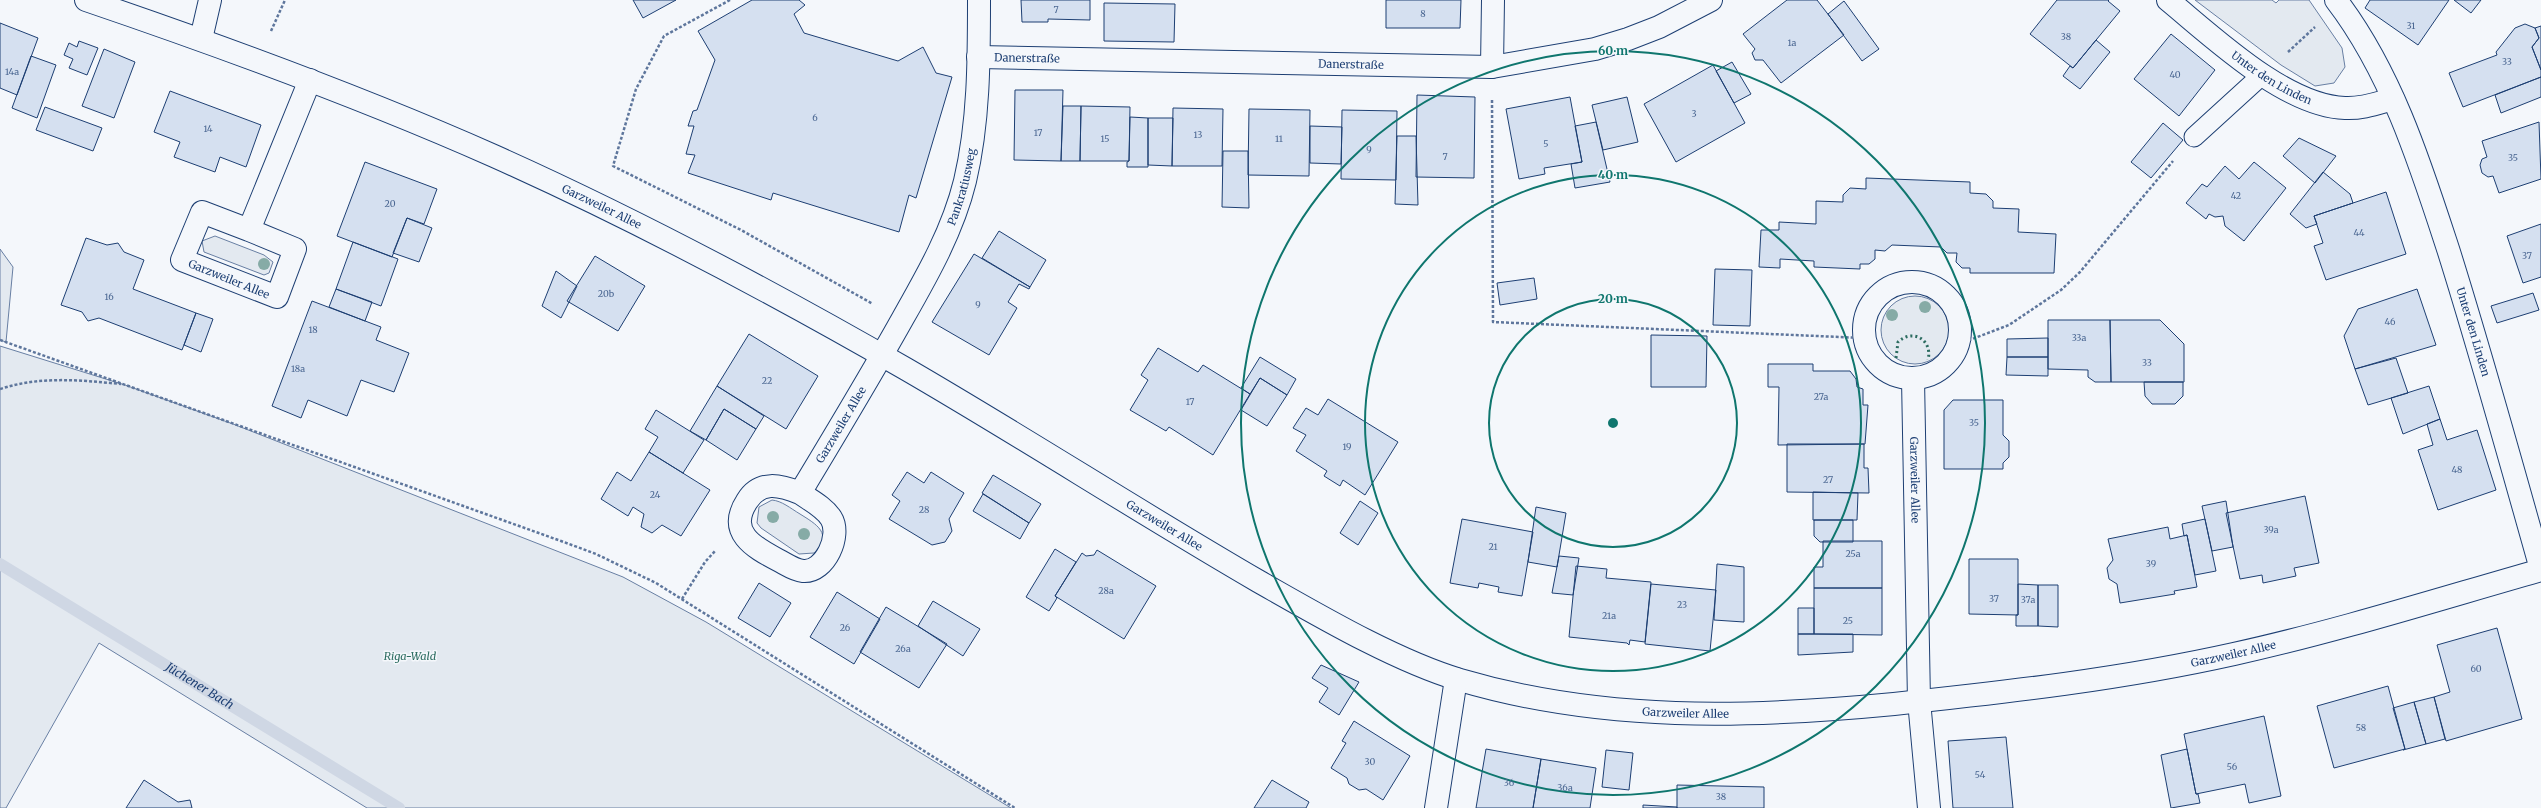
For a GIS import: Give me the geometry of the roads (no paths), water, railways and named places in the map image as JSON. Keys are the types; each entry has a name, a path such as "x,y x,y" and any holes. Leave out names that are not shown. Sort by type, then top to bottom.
{"street":[{"name":"Garzweiler Allee","path":"86,0 201,39 310,80 489,154 558,185 713,263 882,356 1290,599 1402,657 1456,679 1520,694 1582,705 1650,712 1762,714 1919,701 2074,683 2236,654 2541,569"},
{"path":"201,39 210,0"},
{"name":"Pankratiusweg","path":"882,356 939,252 965,181 976,116 979,0"},
{"path":"1492,67 1493,0"},
{"name":"Danerstraße","path":"978,56 1492,67 1595,48 1628,39 1659,27 1711,0"},
{"name":"Unter den Linden","path":"2168,0 2262,75 2297,96 2329,106 2361,108 2393,99"},
{"name":"Unter den Linden","path":"2338,3 2367,49 2393,99 2432,201 2482,358 2541,569"},
{"path":"249,230 310,80"},
{"name":"Garzweiler Allee","path":"202,212 249,230 295,249 277,298 182,260 202,212"},
{"path":"1904,282 1920,283 1936,288 1948,298 1954,307 1961,328 1959,344 1952,358 1942,369 1928,376 1913,379 1897,377 1882,369 1871,358 1863,338 1867,311 1876,297 1889,288 1904,282"},
{"name":"Garzweiler Allee","path":"800,493 882,356"},
{"name":"Garzweiler Allee","path":"1913,379 1919,701 1929,808"},
{"path":"779,485 800,493 831,517 835,530 832,548 816,567 804,572 773,558 752,545 741,532 739,518 747,501 763,486 779,485"},
{"path":"1436,808 1456,679"}],"lane":[{"path":"2194,137 2262,75"}],"waterway":[{"name":"Jüchener Bach","path":"0,564 399,808"}],"park label":[{"name":"Riga-Wald","path":"410,656"}]}
